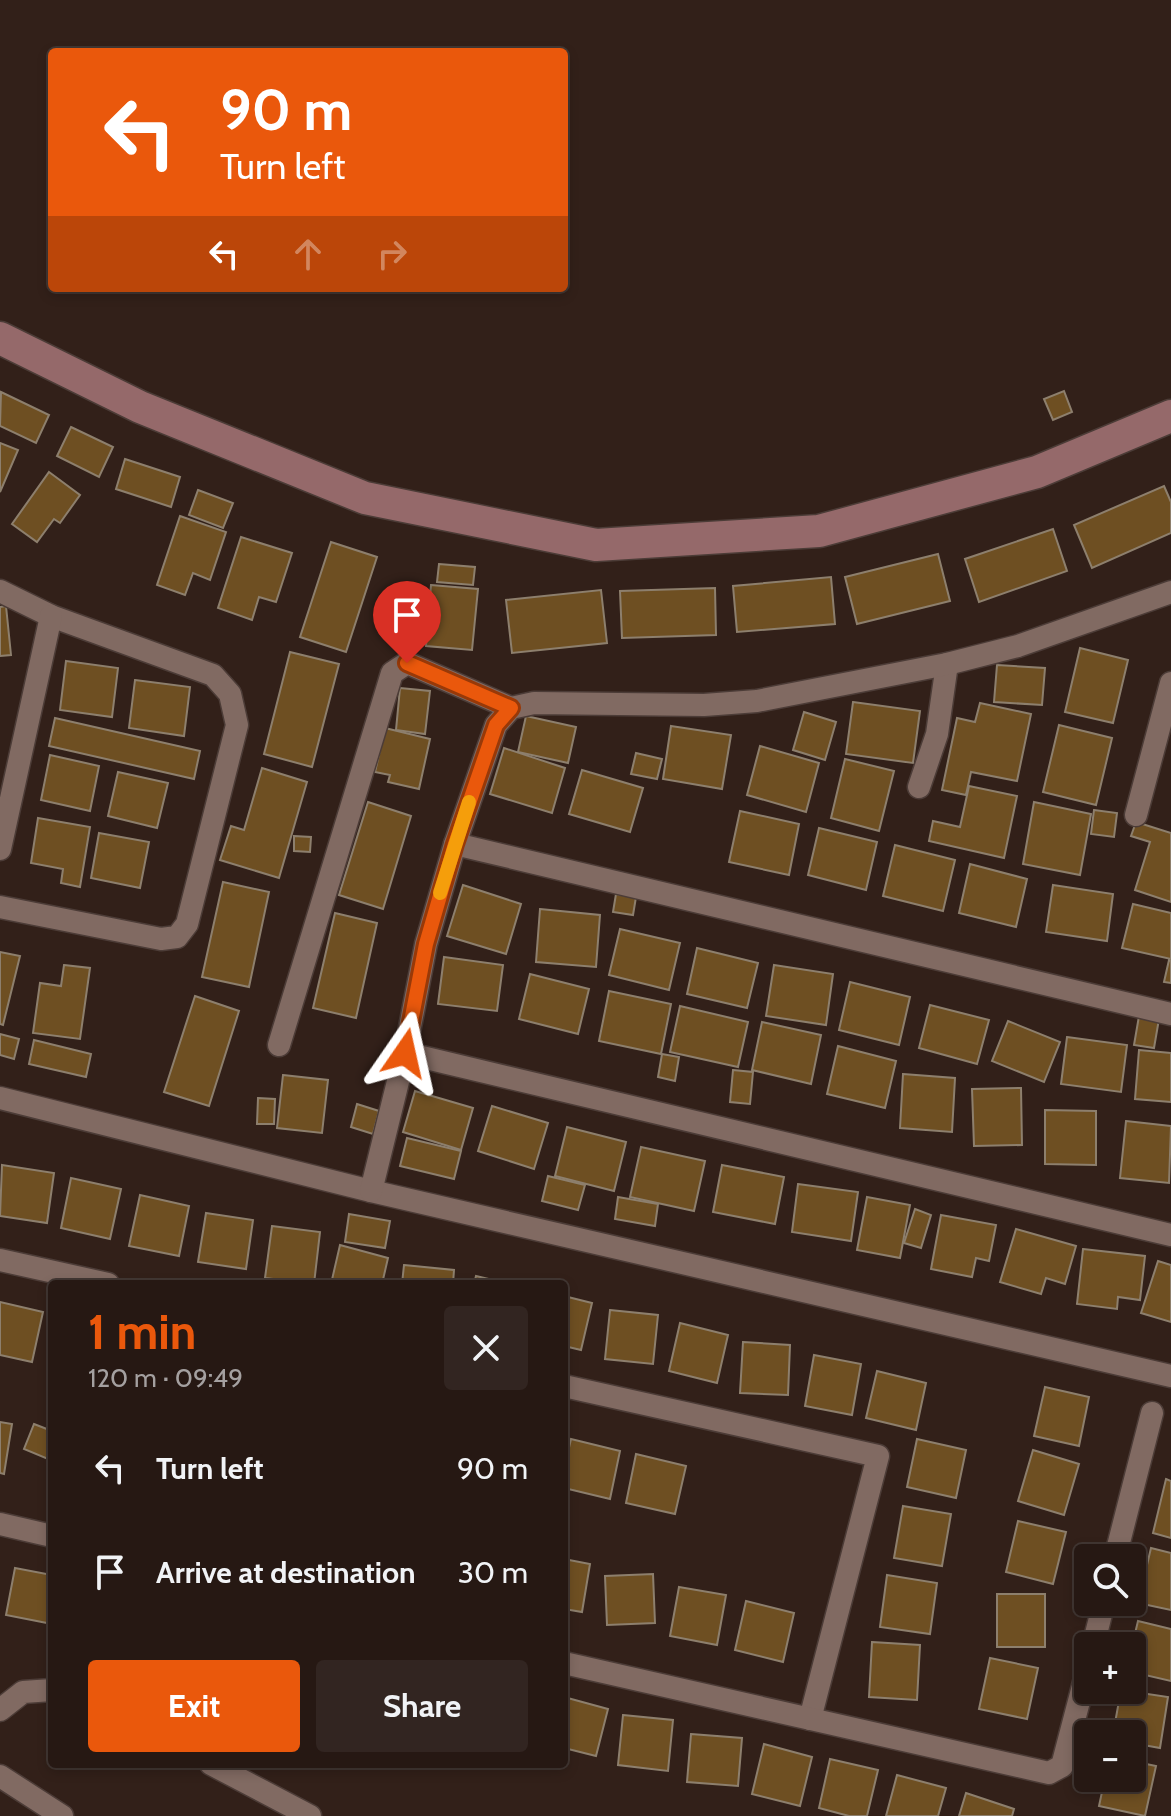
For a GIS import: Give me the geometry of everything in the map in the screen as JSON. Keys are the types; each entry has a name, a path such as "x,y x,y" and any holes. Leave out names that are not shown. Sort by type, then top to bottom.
{"street":[{"path":"0,338 140,407 365,498 596,545 819,531 1037,472 1171,416"},
{"path":"0,591 51,616 213,675 230,694 237,725 187,924 177,937 161,939 0,907"},
{"path":"279,1045 392,673 407,663 511,708 534,703 704,705 757,701 947,664 1018,646 1171,592"},
{"path":"0,849 51,616"},
{"path":"919,787 937,734 947,664"},
{"path":"1136,815 1171,683"},
{"path":"371,1191 405,1053 426,944 455,844 496,725 511,708"},
{"path":"455,844 1171,1014"},
{"path":"405,1053 1171,1235"},
{"path":"0,1098 371,1191 1171,1376"},
{"path":"0,1260 90,1280"},
{"path":"568,1387 878,1456 810,1719"},
{"path":"1119,1544 1152,1413"},
{"path":"0,1524 48,1535"},
{"path":"568,1664 1049,1773 1062,1766 1065,1760 1079,1704"},
{"path":"0,1710 23,1692 48,1690"},
{"path":"218,1768 310,1816"},
{"path":"0,1776 62,1816"}],"building":[{"path":"1064,391 1072,412 1053,420 1044,399"},
{"path":"1,392 49,415 36,443 0,426"},
{"path":"71,427 113,447 99,477 57,456"},
{"path":"0,443 18,450 0,492"},
{"path":"125,459 180,477 171,507 116,489"},
{"path":"49,472 80,495 60,523 54,519 37,542 12,524"},
{"path":"1164,486 1171,502 1171,533 1092,568 1074,525"},
{"path":"198,490 233,503 223,528 189,515"},
{"path":"180,516 226,532 210,580 193,573 185,595 157,585"},
{"path":"1053,529 1067,571 979,602 965,559"},
{"path":"241,537 292,553 276,602 259,597 252,620 218,608"},
{"path":"331,542 377,557 346,652 300,637"},
{"path":"938,554 950,601 857,624 845,577"},
{"path":"439,564 475,567 473,585 437,582"},
{"path":"831,577 835,624 737,632 733,586"},
{"path":"431,585 478,589 472,650 426,646"},
{"path":"715,588 716,635 622,638 620,591"},
{"path":"601,590 607,643 512,653 506,600"},
{"path":"6,606 11,655 0,656 0,607"},
{"path":"1080,648 1128,660 1113,723 1065,712"},
{"path":"290,652 339,664 312,767 264,754"},
{"path":"66,661 118,668 112,717 60,710"},
{"path":"997,665 1045,668 1042,705 994,702"},
{"path":"135,680 190,687 184,736 129,728"},
{"path":"400,688 430,691 425,734 396,730"},
{"path":"853,702 920,711 913,763 846,754"},
{"path":"980,703 1031,714 1017,781 971,772 966,795 942,790 957,718 975,722"},
{"path":"804,712 836,722 825,760 793,750"},
{"path":"526,716 576,727 568,763 518,752"},
{"path":"55,718 200,751 194,779 49,746"},
{"path":"1059,725 1112,738 1096,805 1043,792"},
{"path":"671,726 731,735 722,789 663,779"},
{"path":"385,728 430,739 419,789 388,782 390,775 375,772"},
{"path":"760,746 819,763 806,812 747,795"},
{"path":"504,748 565,768 552,813 490,794"},
{"path":"636,753 662,759 657,779 631,774"},
{"path":"50,755 99,766 90,811 41,800"},
{"path":"845,759 894,771 879,831 831,818"},
{"path":"262,768 307,782 279,878 220,860 231,826 244,830"},
{"path":"582,770 643,788 630,832 569,814"},
{"path":"118,772 168,783 157,828 108,816"},
{"path":"969,786 1017,796 1004,858 929,841 933,821 960,827"},
{"path":"368,802 411,816 383,909 339,895"},
{"path":"1034,802 1091,814 1080,875 1023,864"},
{"path":"1094,810 1117,813 1114,837 1091,834"},
{"path":"740,811 799,824 789,875 729,862"},
{"path":"38,818 90,827 80,887 61,883 63,869 31,863"},
{"path":"1136,822 1171,833 1171,902 1135,890 1150,842 1131,836"},
{"path":"819,828 877,842 866,890 808,875"},
{"path":"99,833 149,842 140,888 91,878"},
{"path":"294,836 311,837 310,852 294,851"},
{"path":"895,845 955,860 943,911 883,896"},
{"path":"970,864 1027,879 1016,927 959,913"},
{"path":"223,882 269,892 249,987 202,977"},
{"path":"463,885 521,904 506,954 447,936"},
{"path":"1053,885 1113,894 1107,941 1046,932"},
{"path":"616,894 636,897 633,915 613,912"},
{"path":"1133,904 1171,913 1171,959 1122,948"},
{"path":"540,909 600,915 596,967 536,962"},
{"path":"335,913 377,923 356,1018 313,1008"},
{"path":"620,929 680,943 669,990 609,975"},
{"path":"697,948 758,963 747,1008 687,994"},
{"path":"0,952 20,956 3,1025 0,1024"},
{"path":"444,957 503,965 497,1011 438,1004"},
{"path":"1171,961 1171,983 1164,982"},
{"path":"64,965 90,968 80,1039 33,1033 40,983 61,986"},
{"path":"774,965 833,974 826,1025 766,1016"},
{"path":"530,974 589,989 578,1034 519,1019"},
{"path":"850,982 910,997 899,1045 839,1030"},
{"path":"609,991 671,1004 661,1054 599,1041"},
{"path":"195,996 239,1011 209,1106 164,1092"},
{"path":"930,1005 989,1020 977,1064 919,1048"},
{"path":"680,1006 748,1022 738,1067 670,1052"},
{"path":"1139,1016 1159,1019 1154,1048 1134,1045"},
{"path":"1008,1021 1060,1042 1044,1082 992,1061"},
{"path":"762,1022 821,1035 811,1084 752,1070"},
{"path":"0,1034 19,1039 14,1059 0,1055"},
{"path":"1067,1037 1127,1045 1121,1092 1061,1084"},
{"path":"34,1040 91,1054 86,1077 29,1064"},
{"path":"838,1046 896,1061 885,1108 827,1094"},
{"path":"1139,1050 1171,1053 1171,1102 1135,1099"},
{"path":"662,1054 679,1057 675,1081 658,1077"},
{"path":"733,1070 753,1072 750,1104 730,1102"},
{"path":"903,1074 955,1078 952,1132 900,1128"},
{"path":"283,1075 328,1080 322,1133 277,1128"},
{"path":"1021,1088 1022,1145 974,1146 972,1089"},
{"path":"415,1091 473,1108 461,1150 403,1132"},
{"path":"258,1098 275,1099 274,1124 257,1124"},
{"path":"357,1104 379,1111 373,1134 351,1127"},
{"path":"492,1106 548,1123 534,1169 478,1151"},
{"path":"1045,1110 1096,1111 1096,1165 1045,1164"},
{"path":"1126,1121 1171,1126 1169,1183 1120,1178"},
{"path":"567,1127 626,1142 614,1191 555,1176"},
{"path":"407,1138 461,1151 454,1179 400,1166"},
{"path":"641,1147 705,1161 694,1211 630,1197"},
{"path":"2,1165 54,1173 47,1223 0,1216"},
{"path":"722,1165 784,1177 775,1224 713,1212"},
{"path":"548,1176 585,1185 578,1210 542,1201"},
{"path":"71,1178 121,1189 110,1239 61,1228"},
{"path":"798,1184 858,1192 851,1241 792,1232"},
{"path":"140,1195 189,1206 179,1256 129,1246"},
{"path":"618,1197 658,1204 655,1226 615,1219"},
{"path":"867,1197 910,1205 900,1258 857,1250"},
{"path":"915,1209 931,1215 921,1248 904,1243"},
{"path":"206,1213 253,1220 246,1269 198,1262"},
{"path":"349,1214 390,1221 385,1248 345,1242"},
{"path":"941,1215 996,1225 989,1261 976,1258 972,1277 931,1269"},
{"path":"272,1226 320,1232 314,1280 265,1278"},
{"path":"1016,1229 1076,1246 1065,1284 1046,1278 1041,1294 1000,1282"},
{"path":"340,1245 388,1258 383,1280 332,1280"},
{"path":"1083,1249 1145,1256 1140,1300 1118,1297 1117,1309 1077,1304"},
{"path":"1158,1261 1171,1265 1171,1322 1141,1313"},
{"path":"404,1265 454,1270 453,1280 402,1280"},
{"path":"568,1297 592,1303 581,1350 568,1347"},
{"path":"0,1302 43,1312 32,1362 0,1355"},
{"path":"610,1310 658,1315 653,1364 605,1359"},
{"path":"680,1323 728,1335 717,1383 669,1371"},
{"path":"743,1342 790,1345 788,1395 740,1393"},
{"path":"814,1355 861,1364 852,1415 805,1406"},
{"path":"877,1371 926,1383 916,1430 866,1418"},
{"path":"1045,1387 1089,1397 1079,1446 1034,1436"},
{"path":"0,1422 12,1424 4,1474 0,1473"},
{"path":"34,1424 48,1429 48,1459 24,1449"},
{"path":"571,1439 620,1451 610,1499 568,1489"},
{"path":"917,1439 966,1450 956,1498 907,1487"},
{"path":"1033,1450 1079,1464 1064,1515 1018,1501"},
{"path":"636,1454 686,1466 675,1514 626,1503"},
{"path":"1166,1479 1171,1481 1171,1538 1153,1533"},
{"path":"903,1506 951,1514 942,1566 894,1558"},
{"path":"1018,1521 1066,1532 1053,1584 1006,1572"},
{"path":"1151,1548 1171,1553 1171,1610 1146,1605 1146,1569"},
{"path":"568,1560 590,1564 582,1612 568,1610"},
{"path":"15,1568 48,1574 48,1623 6,1615"},
{"path":"653,1574 655,1623 607,1625 605,1576"},
{"path":"887,1575 937,1583 930,1634 880,1627"},
{"path":"679,1587 726,1595 717,1645 670,1636"},
{"path":"997,1594 1045,1594 1045,1647 997,1647"},
{"path":"746,1601 794,1613 783,1662 735,1650"},
{"path":"1138,1621 1171,1629 1171,1681 1146,1675 1146,1632 1135,1632"},
{"path":"872,1642 920,1645 917,1700 869,1697"},
{"path":"990,1658 1038,1668 1027,1719 979,1709"},
{"path":"1146,1694 1168,1697 1160,1748 1146,1746 1146,1720 1116,1720 1118,1704 1146,1704"},
{"path":"568,1698 608,1709 596,1756 568,1749"},
{"path":"623,1715 673,1720 668,1771 618,1765"},
{"path":"691,1734 742,1738 738,1786 687,1782"},
{"path":"764,1744 812,1757 800,1806 752,1794"},
{"path":"830,1759 878,1770 867,1816 849,1816 819,1808"},
{"path":"1146,1764 1156,1766 1145,1816 1099,1806 1102,1792 1146,1792"},
{"path":"897,1775 946,1788 938,1816 886,1816"},
{"path":"966,1793 1014,1809 1012,1816 959,1816"}],"slow traffic":[{"path":"440,893 469,802"}],"route":[{"path":"405,1053 426,944 455,844 496,725 511,708 407,663"}]}
